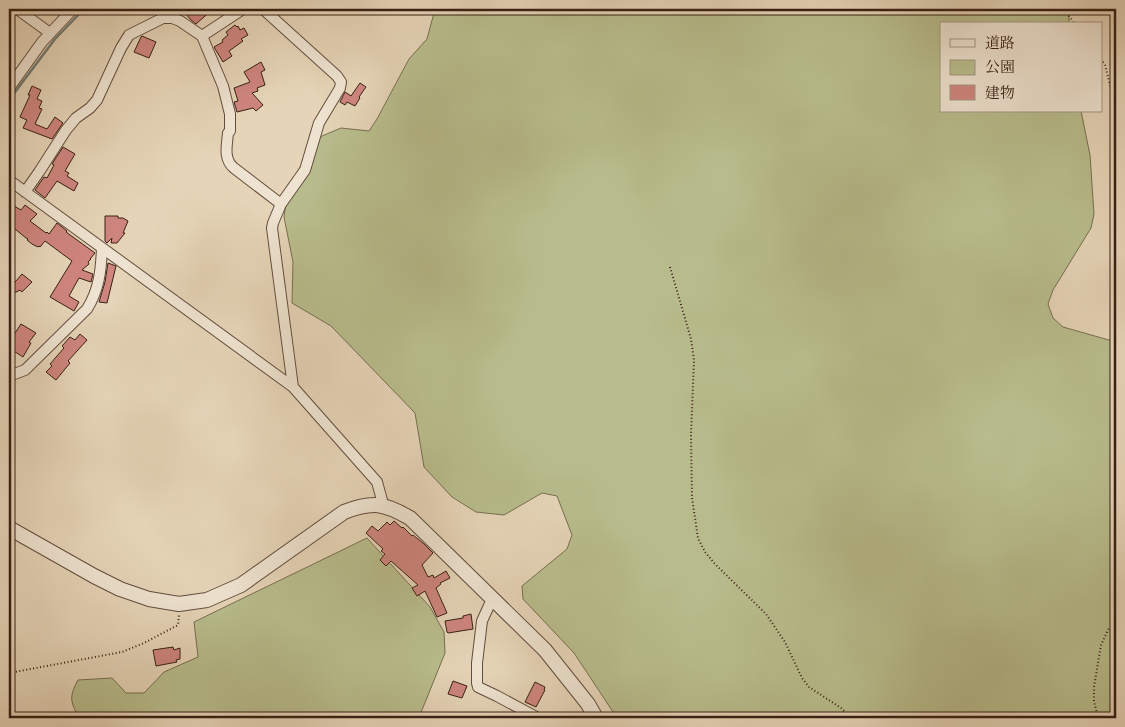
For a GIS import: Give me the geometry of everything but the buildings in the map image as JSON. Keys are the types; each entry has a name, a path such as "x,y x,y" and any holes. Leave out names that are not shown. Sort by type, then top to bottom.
{"street":[{"path":"17,9 50,33"},
{"path":"9,88 50,33 73,9"},
{"path":"202,36 243,9"},
{"path":"263,9 337,76 341,82 340,88 319,124 305,170 281,204 272,228 293,387"},
{"path":"24,192 66,130 80,114 90,108 97,100 129,35 164,18 168,18 180,20 202,36 220,76 230,120 226,157 228,162 281,204"},
{"path":"9,180 293,387 377,482 382,500 380,505"},
{"path":"9,376 24,370 87,309 97,288 102,248"},
{"path":"9,528 120,589 149,599 179,604 207,600 241,585 344,512 360,506 380,505 396,510 410,518 546,650 588,704 596,718"},
{"path":"492,599 482,621 478,687 538,718"}],"path":[{"path":"1068,9 1074,22"},
{"path":"1102,60 1105,65 1116,108"},
{"path":"670,267 691,339 694,360 691,435 692,489 698,538 705,552 715,564 766,614 785,642 802,678 809,687 842,708 850,718"},
{"path":"9,673 122,652 178,626 179,604"},
{"path":"1098,718 1094,701 1094,687 1101,645 1108,630 1116,621"}],"green space":[{"path":"435,9 1065,9 1069,22 940,22 940,112 1081,112 1090,155 1094,214 1091,228 1053,290 1048,304 1053,318 1063,327 1116,342 1116,718 617,718 574,653 523,599 522,586 567,549 572,535 557,496 542,493 504,515 476,512 452,497 424,467 415,413 331,326 292,303 293,262 284,217 288,190 315,139 341,128 369,131 409,59 427,39"},
{"path":"367,538 430,607 444,632 445,653 420,715 424,718 79,718 72,699 78,680 112,678 126,693 144,693 164,672 198,657 194,622"}],"waterway":[{"path":"9,100 55,39 84,9"}]}
